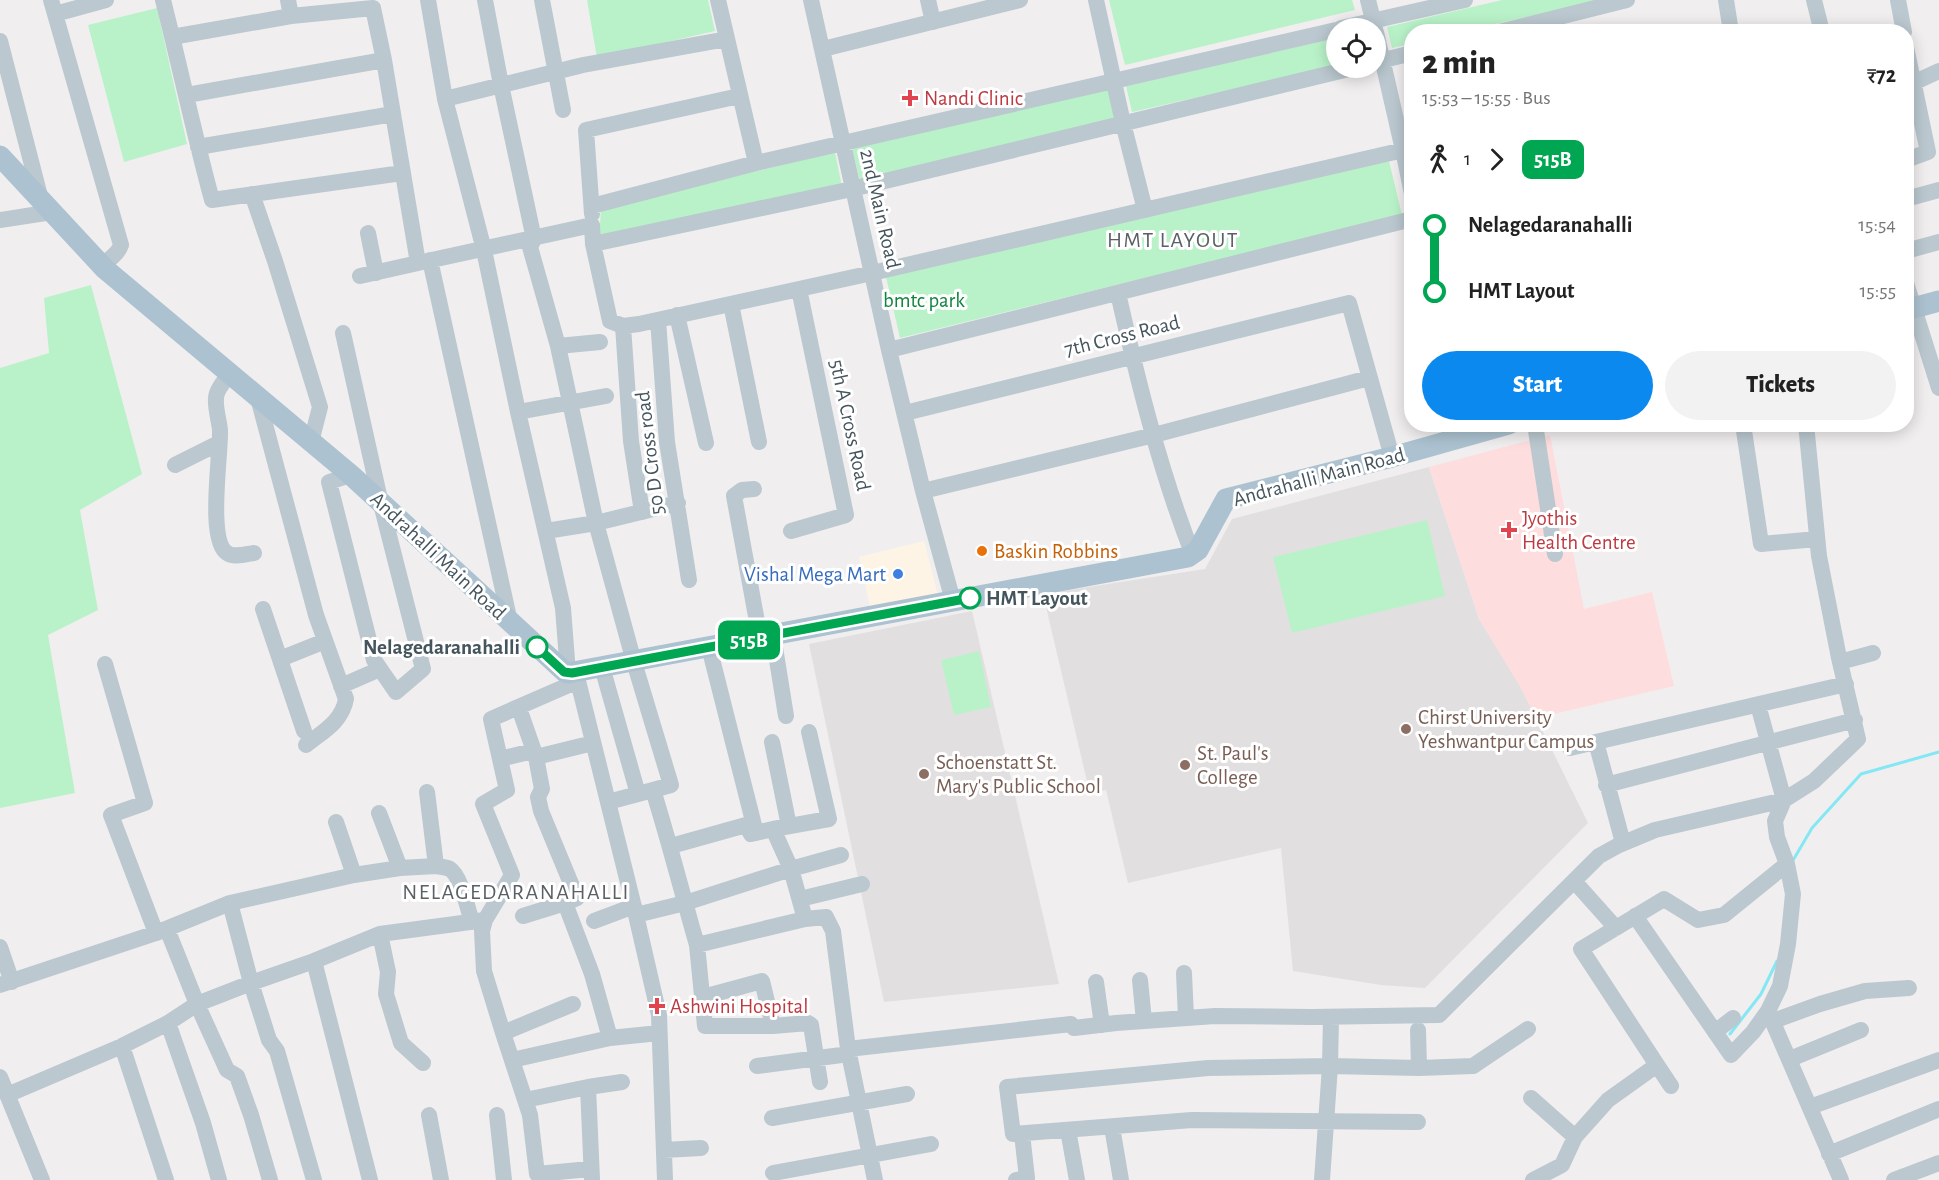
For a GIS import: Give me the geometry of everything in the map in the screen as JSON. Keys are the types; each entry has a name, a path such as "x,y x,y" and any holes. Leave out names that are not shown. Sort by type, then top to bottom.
{"main road":[{"name":"Andrahalli Main Road","path":"2,161 101,265 351,475 564,672 573,677"},
{"path":"1914,308 1939,301"},
{"name":"Andrahalli Main Road","path":"1193,555 1226,499 1392,458 1467,432"},
{"path":"573,677 602,667 1193,555"}],"street":[{"path":"101,265 109,261 121,245 53,7 106,0"},
{"path":"163,0 212,200 402,173"},
{"path":"428,0 445,99 484,250 563,608 573,677 608,802 658,1015 665,1180"},
{"path":"485,0 534,239 530,247 558,346 596,523 633,662 671,785 608,802"},
{"path":"542,0 563,110"},
{"path":"718,0 756,164"},
{"name":"2nd Main Road","path":"811,0 889,350 952,601"},
{"path":"928,0 933,22"},
{"path":"823,49 1016,0"},
{"path":"1096,0 1145,210"},
{"path":"1368,0 1372,18"},
{"path":"1386,23 1465,0"},
{"path":"1531,24 1627,0"},
{"path":"1726,0 1730,24"},
{"path":"1814,0 1820,24"},
{"path":"1898,0 1902,24"},
{"path":"172,36 289,8 373,8 384,60 402,173 510,622"},
{"path":"592,206 756,164 1326,32"},
{"path":"445,99 583,65 727,39"},
{"path":"0,41 46,206 0,220"},
{"path":"1386,59 1404,55"},
{"path":"187,95 384,60"},
{"path":"1914,83 1939,71"},
{"path":"593,244 852,189 1326,74"},
{"path":"1384,78 1404,140"},
{"path":"1914,88 1928,152 1914,157"},
{"path":"739,96 586,130 593,244 610,321 623,326 658,320 872,273 1404,150"},
{"path":"198,147 393,114"},
{"path":"1914,197 1939,190"},
{"path":"252,195 320,407 311,442"},
{"path":"889,350 1404,221"},
{"path":"368,233 368,275 592,225"},
{"path":"1914,249 1939,242"},
{"name":"5th A Cross Road","path":"791,531 846,515 799,288"},
{"path":"1118,293 1132,356 1154,435 1180,521 1193,555"},
{"name":"7th Cross Road","path":"905,413 1349,303 1369,378"},
{"path":"731,304 759,442"},
{"path":"677,315 706,443"},
{"name":"50 D Cross road","path":"658,320 668,442 689,580"},
{"path":"1914,320 1939,388"},
{"path":"623,326 631,441 642,512"},
{"path":"343,333 381,504 423,669 396,692 374,660 329,482 351,475"},
{"path":"558,346 600,342"},
{"path":"230,374 216,398 220,431 216,510 221,547 226,553 234,556 254,553"},
{"path":"923,491 1154,435 1369,378 1392,458"},
{"path":"518,412 606,396"},
{"path":"258,398 316,615 346,699 339,719 305,738 263,609"},
{"path":"1536,432 1555,554"},
{"path":"1744,432 1761,544 1817,539"},
{"path":"757,1066 848,1051 1071,1024 1074,1028 1215,1016 1438,1015 1599,856 1655,830 1784,800 1814,781 1858,739 1840,662 1817,539 1807,432"},
{"path":"175,465 219,443"},
{"path":"754,489 742,490 734,496 786,716"},
{"path":"546,531 596,523 678,503"},
{"path":"280,659 326,641"},
{"path":"709,647 756,833"},
{"path":"1840,662 1873,653"},
{"path":"105,664 145,802 111,815 161,931 227,1070 237,1076 270,1180"},
{"path":"602,667 645,792 671,846 697,945 705,1026 773,1026 808,1023 811,1025 820,1082"},
{"path":"341,686 380,669"},
{"path":"7,1095 122,1046 168,1023 197,1004 380,934 479,921 512,875 483,804 507,790 491,719 519,708 573,677"},
{"path":"1570,748 1846,684"},
{"path":"1758,705 1784,800 1775,821 1793,894 1788,944 1780,986 1771,1016 1841,1180"},
{"path":"519,708 535,754 542,789 538,797 541,811 578,898 523,916"},
{"path":"1606,785 1855,720"},
{"path":"671,846 746,825 751,834 829,819 809,732"},
{"path":"772,742 781,828 805,919"},
{"path":"1596,742 1623,843"},
{"path":"500,759 593,743"},
{"path":"427,792 436,866"},
{"path":"379,813 400,868"},
{"path":"336,822 354,875"},
{"path":"594,921 635,911 685,903 842,855"},
{"path":"1671,1086 1581,949 1664,898 1698,920 1724,915 1787,864"},
{"path":"0,947 6,983 161,931 230,903 354,875 400,868 436,866 448,868 458,879 482,931 484,971 530,1115 537,1174 591,1174 588,1087"},
{"path":"1575,881 1616,928"},
{"path":"800,899 862,884"},
{"path":"230,903 251,983 269,1040 277,1051 314,1180"},
{"path":"565,903 592,974 610,1038"},
{"path":"1635,916 1731,1055 1771,1016 1865,991 1909,988"},
{"path":"697,945 805,919 826,917 833,931 848,1051 875,1180"},
{"path":"380,934 388,972 386,994 401,1043 423,1063"},
{"path":"314,961 370,1180"},
{"path":"1184,973 1186,1018"},
{"path":"1140,980 1144,1021"},
{"path":"703,997 762,981 773,1026"},
{"path":"1096,982 1102,1025"},
{"path":"502,1033 573,1004"},
{"path":"1322,1180 1331,1017"},
{"path":"1715,1032 1733,1017"},
{"path":"168,1023 203,1123 219,1180"},
{"path":"1418,1122 1192,1120 1012,1134 1007,1087 1208,1068 1473,1066 1528,1029"},
{"path":"1418,1030 1419,1068"},
{"path":"1790,1059 1862,1030"},
{"path":"512,1060 610,1038 659,1033"},
{"path":"122,1046 166,1180"},
{"path":"1810,1107 1939,1060"},
{"path":"1533,1180 1562,1165 1575,1137 1608,1100 1657,1065"},
{"path":"0,1077 42,1180"},
{"path":"525,1100 588,1087 622,1083"},
{"path":"772,1119 907,1094"},
{"path":"1531,1098 1575,1137"},
{"path":"1829,1154 1939,1109"},
{"path":"497,1114 504,1180"},
{"path":"429,1115 441,1180"},
{"path":"1112,1127 1121,1180"},
{"path":"1068,1130 1077,1180"},
{"path":"1023,1134 1024,1179"},
{"path":"773,1173 932,1144"},
{"path":"664,1150 701,1148"},
{"path":"1894,1180 1939,1163"}],"shaded area":[{"name":"Jyothis Health Centre","path":"1550,435 1584,609 1652,592 1674,686 1536,718 1479,619 1429,467"},
{"path":"1429,467 1479,619 1520,685 1588,823 1425,988 1381,985 1293,971 1281,848 1128,883 1106,790 1090,794 1043,594 1205,569 1232,519"},
{"name":"Vishal Mega Mart","path":"924,541 938,595 870,607 859,557"},
{"name":"Schoenstatt St. Mary's Public School","path":"972,611 1059,984 884,1002 809,644"}],"green space":[{"path":"587,0 708,0 715,31 597,58"},
{"path":"1109,0 1352,0 1355,10 1125,65"},
{"path":"1502,0 1601,0 1496,24 1404,24 1404,45 1392,48 1387,27"},
{"path":"157,8 187,144 124,162 88,25"},
{"path":"1326,40 1326,68 1132,112 1126,86"},
{"path":"1108,88 1115,122 860,181 852,148"},
{"path":"835,152 842,187 599,239 601,209"},
{"name":"bmtc park","path":"1389,161 1402,215 900,338 886,277"},
{"path":"91,285 142,474 80,510 98,610 48,635 75,793 0,808 0,368 49,353 44,298"},
{"path":"1427,520 1445,596 1292,633 1273,557"},
{"path":"979,651 991,707 954,715 941,660"}],"waterway":[{"path":"1792,862 1812,828 1861,774 1939,752"},
{"path":"1730,1034 1761,994 1777,961"}],"bus line":[{"name":"515B","path":"537,647 564,672 572,673 970,598"}],"place":[{"name":"Nandi Clinic","path":"910,98"},
{"name":"Jyothis Health Centre","path":"1509,530"},
{"name":"Baskin Robbins","path":"982,551"},
{"name":"Vishal Mega Mart","path":"898,574"},
{"name":"HMT Layout","path":"970,598"},
{"name":"Nelagedaranahalli","path":"537,647"},
{"name":"Chirst University Yeshwantpur Campus","path":"1406,729"},
{"name":"St. Paul's College","path":"1185,765"},
{"name":"Schoenstatt St. Mary's Public School","path":"924,774"},
{"name":"Ashwini Hospital","path":"657,1006"}],"district":[{"name":"HMT LAYOUT","path":"1173,240"},
{"name":"NELAGEDARANAHALLI","path":"516,892"}]}
